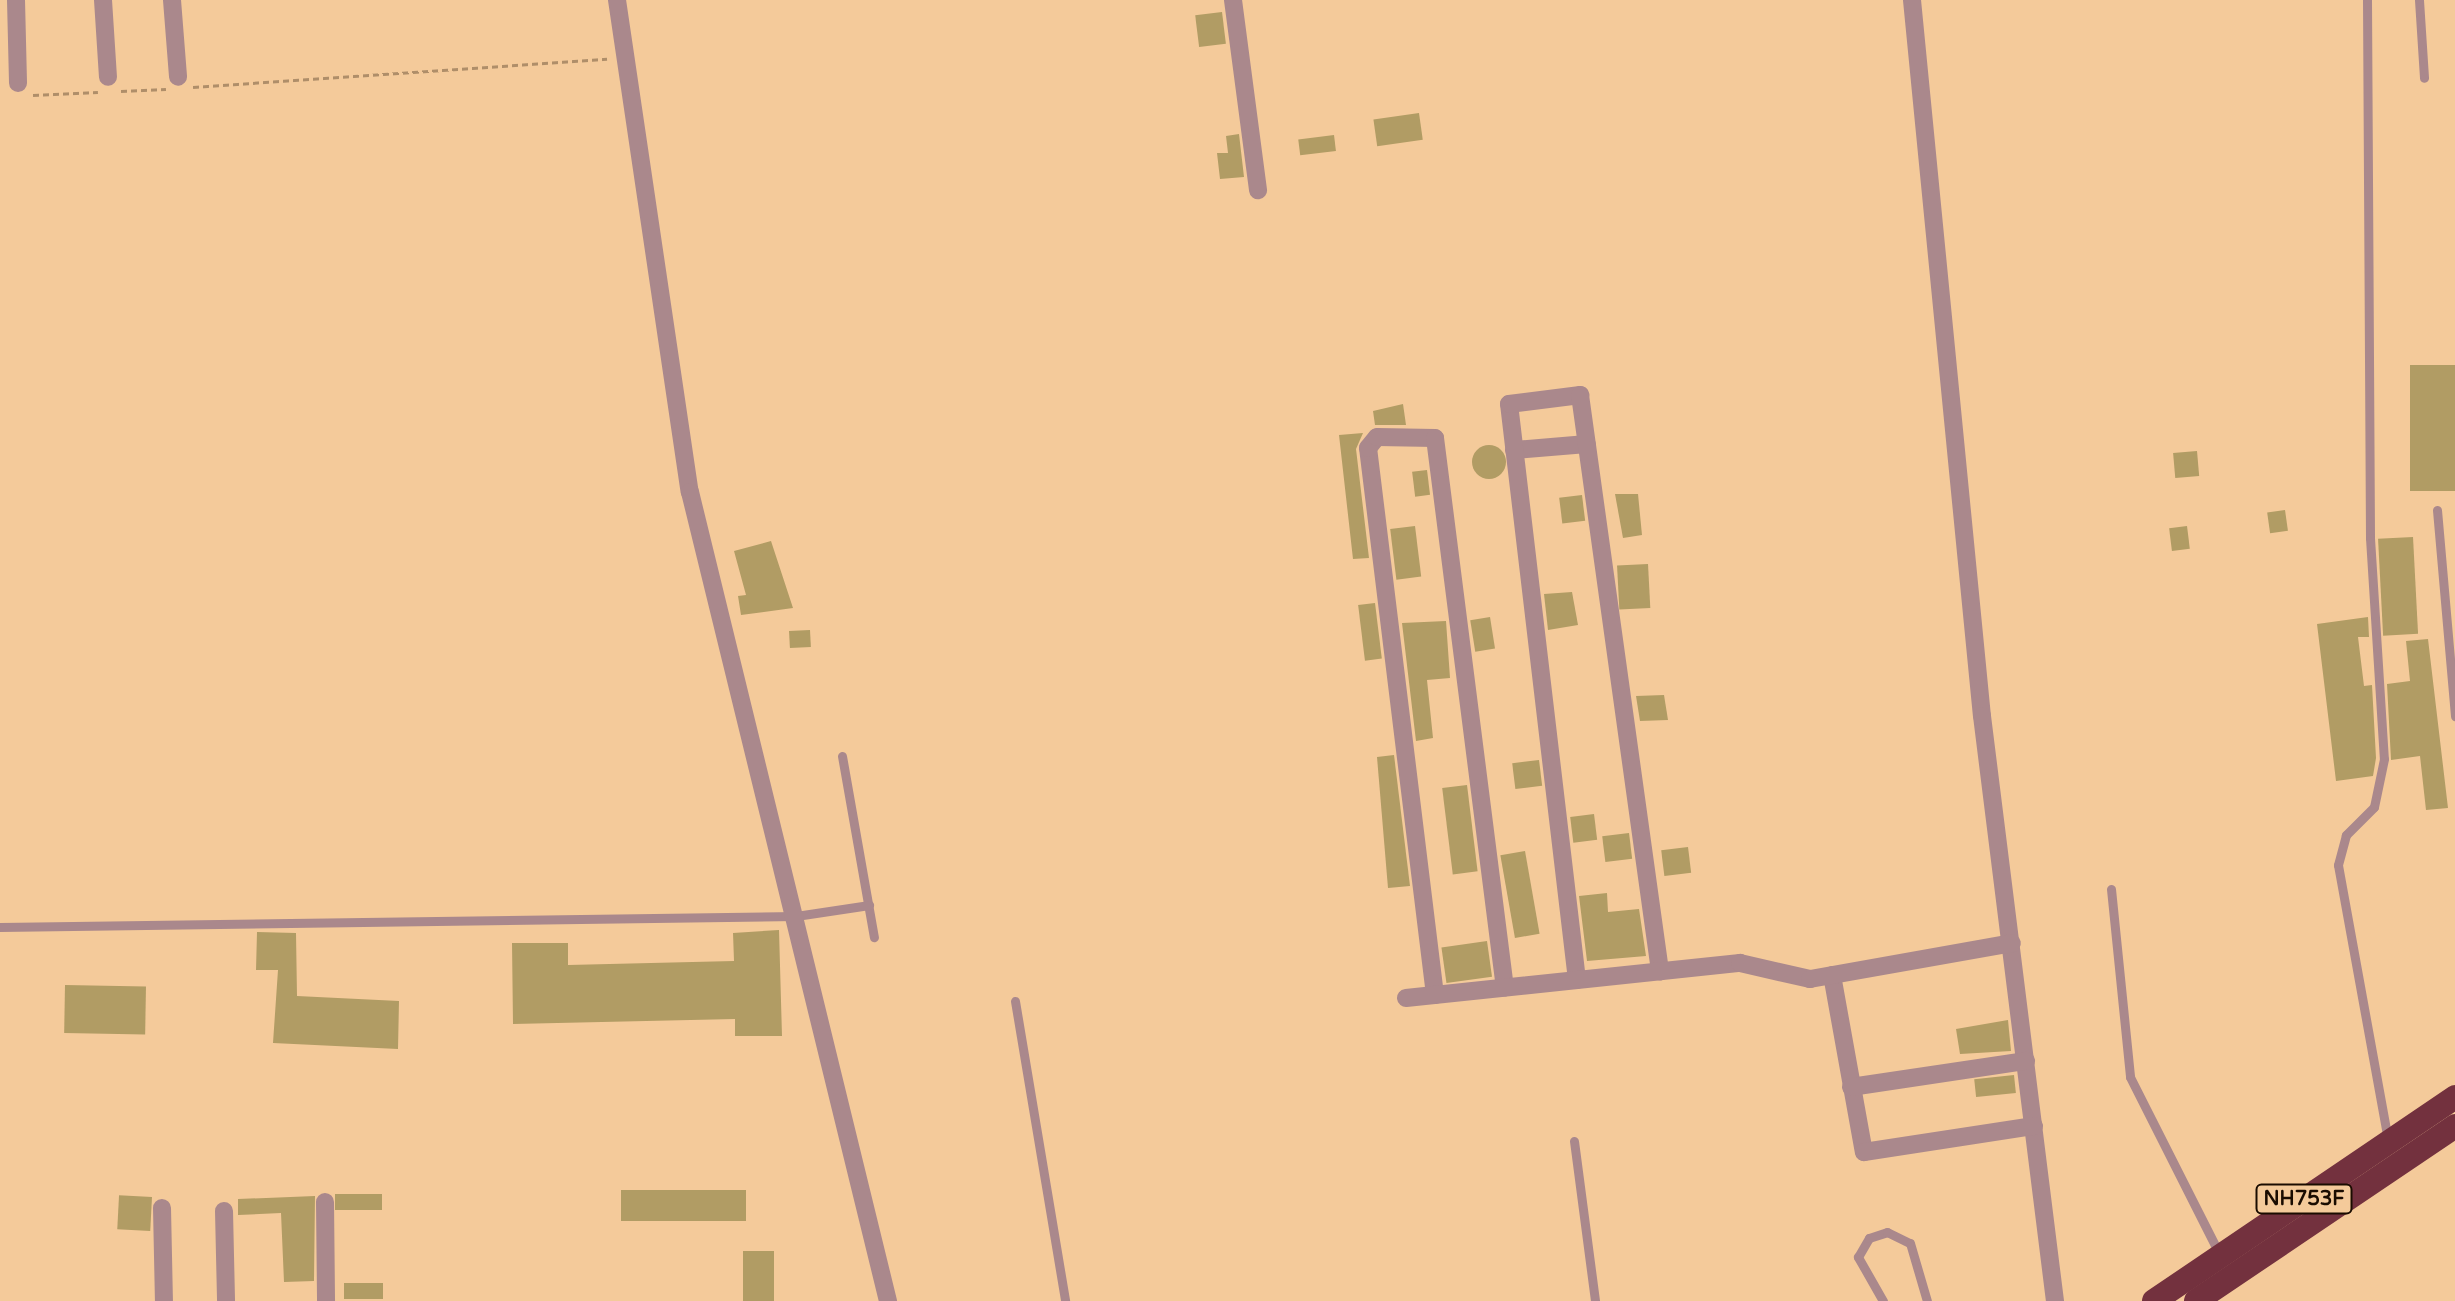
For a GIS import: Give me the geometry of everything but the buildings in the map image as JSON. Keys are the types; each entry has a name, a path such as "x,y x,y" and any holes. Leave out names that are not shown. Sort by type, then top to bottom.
{"highway":[{"name":"NH753F","path":"2154,1301 2455,1097"},
{"name":"NH753F","path":"2196,1301 2455,1126"}],"street":[{"path":"16,0 17,90"},
{"path":"103,0 108,77"},
{"path":"172,0 179,84"},
{"path":"617,0 690,492 888,1301"},
{"path":"1233,0 1258,190"},
{"path":"1912,0 1970,605 2055,1301"},
{"path":"1577,980 1509,404 1580,395 1660,971"},
{"path":"1435,995 1368,448 1377,437 1435,438 1505,988"},
{"path":"1514,450 1587,444"},
{"path":"1406,998 1754,962 1795,979 2012,943"},
{"path":"1832,975 1861,1145 1870,1155 2034,1126"},
{"path":"1851,1087 2026,1061"},
{"path":"325,1202 326,1301"},
{"path":"162,1208 164,1301"},
{"path":"224,1211 226,1301"}],"lane":[{"path":"2367,0 2370,538 2384,759 2374,807 2338,848 2338,865 2389,1142"},
{"path":"2419,0 2424,78"},
{"path":"2437,510 2455,716"},
{"path":"842,756 874,937"},
{"path":"2111,889 2130,1077 2220,1256"},
{"path":"0,927 796,916 869,905"},
{"path":"1015,1001 1065,1301"},
{"path":"1574,1141 1595,1301"},
{"path":"1883,1301 1858,1257 1869,1238 1887,1232 1910,1243 1927,1301"}],"path":[{"path":"17,90 627,59"}]}
